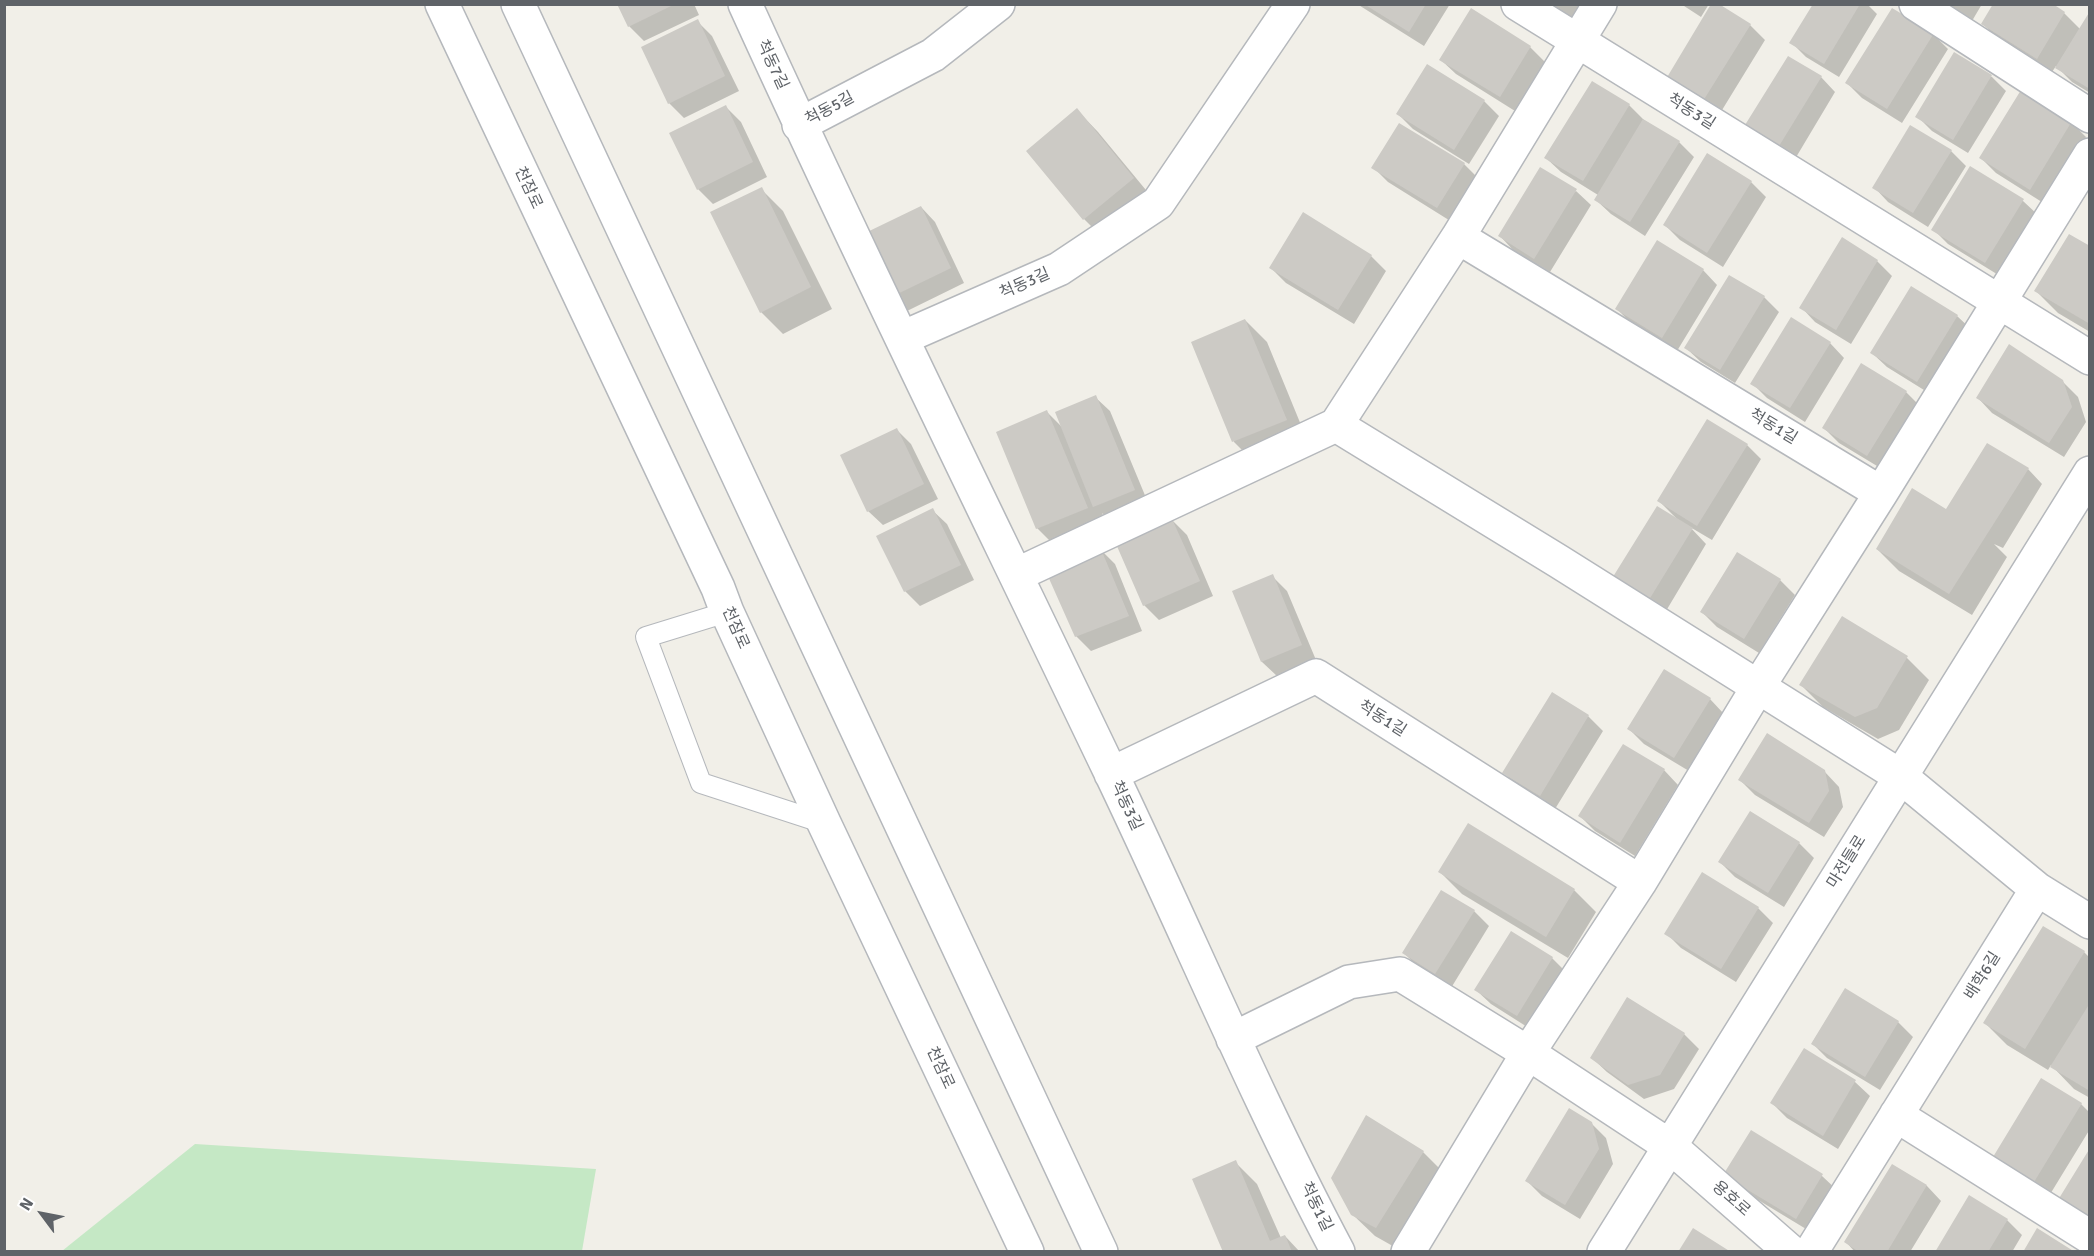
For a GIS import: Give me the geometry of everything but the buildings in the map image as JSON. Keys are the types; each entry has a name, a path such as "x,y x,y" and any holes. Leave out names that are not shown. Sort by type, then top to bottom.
{"street":[{"name":"천잠로","path":"442,4 718,588 824,823 1027,1251"},
{"path":"518,4 1101,1251"},
{"name":"척동7길","path":"745,4 800,125"},
{"name":"척동5길","path":"902,338 800,125 933,55 998,4"},
{"name":"척동3길","path":"1233,1039 1111,774 902,338 1059,269 1158,203 1293,4"},
{"name":"척동3길","path":"1518,4 1999,303"},
{"path":"1016,575 1336,425 1458,237 1600,4"},
{"path":"1916,4 2090,116"},
{"path":"1408,1251 1528,1053 1640,882 1758,687 2090,155"},
{"name":"척동1길","path":"1458,237 1881,493"},
{"path":"1999,303 2090,358"},
{"path":"1336,425 1558,561 1900,776 2037,889 2090,922"},
{"name":"마전들로","path":"1604,1251 2090,473"},
{"name":"척동1길","path":"1111,774 1316,676 1640,882"},
{"name":"배학6길","path":"1811,1251 2037,889"},
{"path":"1233,1039 1349,982 1400,974 1528,1053"},
{"name":"척동1길","path":"1233,1039 1338,1251"},
{"name":"용호로","path":"1528,1053 1671,1147 1791,1251"},
{"path":"1896,1115 2090,1237"}],"lane":[{"path":"727,612 646,637 701,783 824,823"}],"green space":[{"path":"195,1144 596,1169 582,1251 62,1251"}]}
